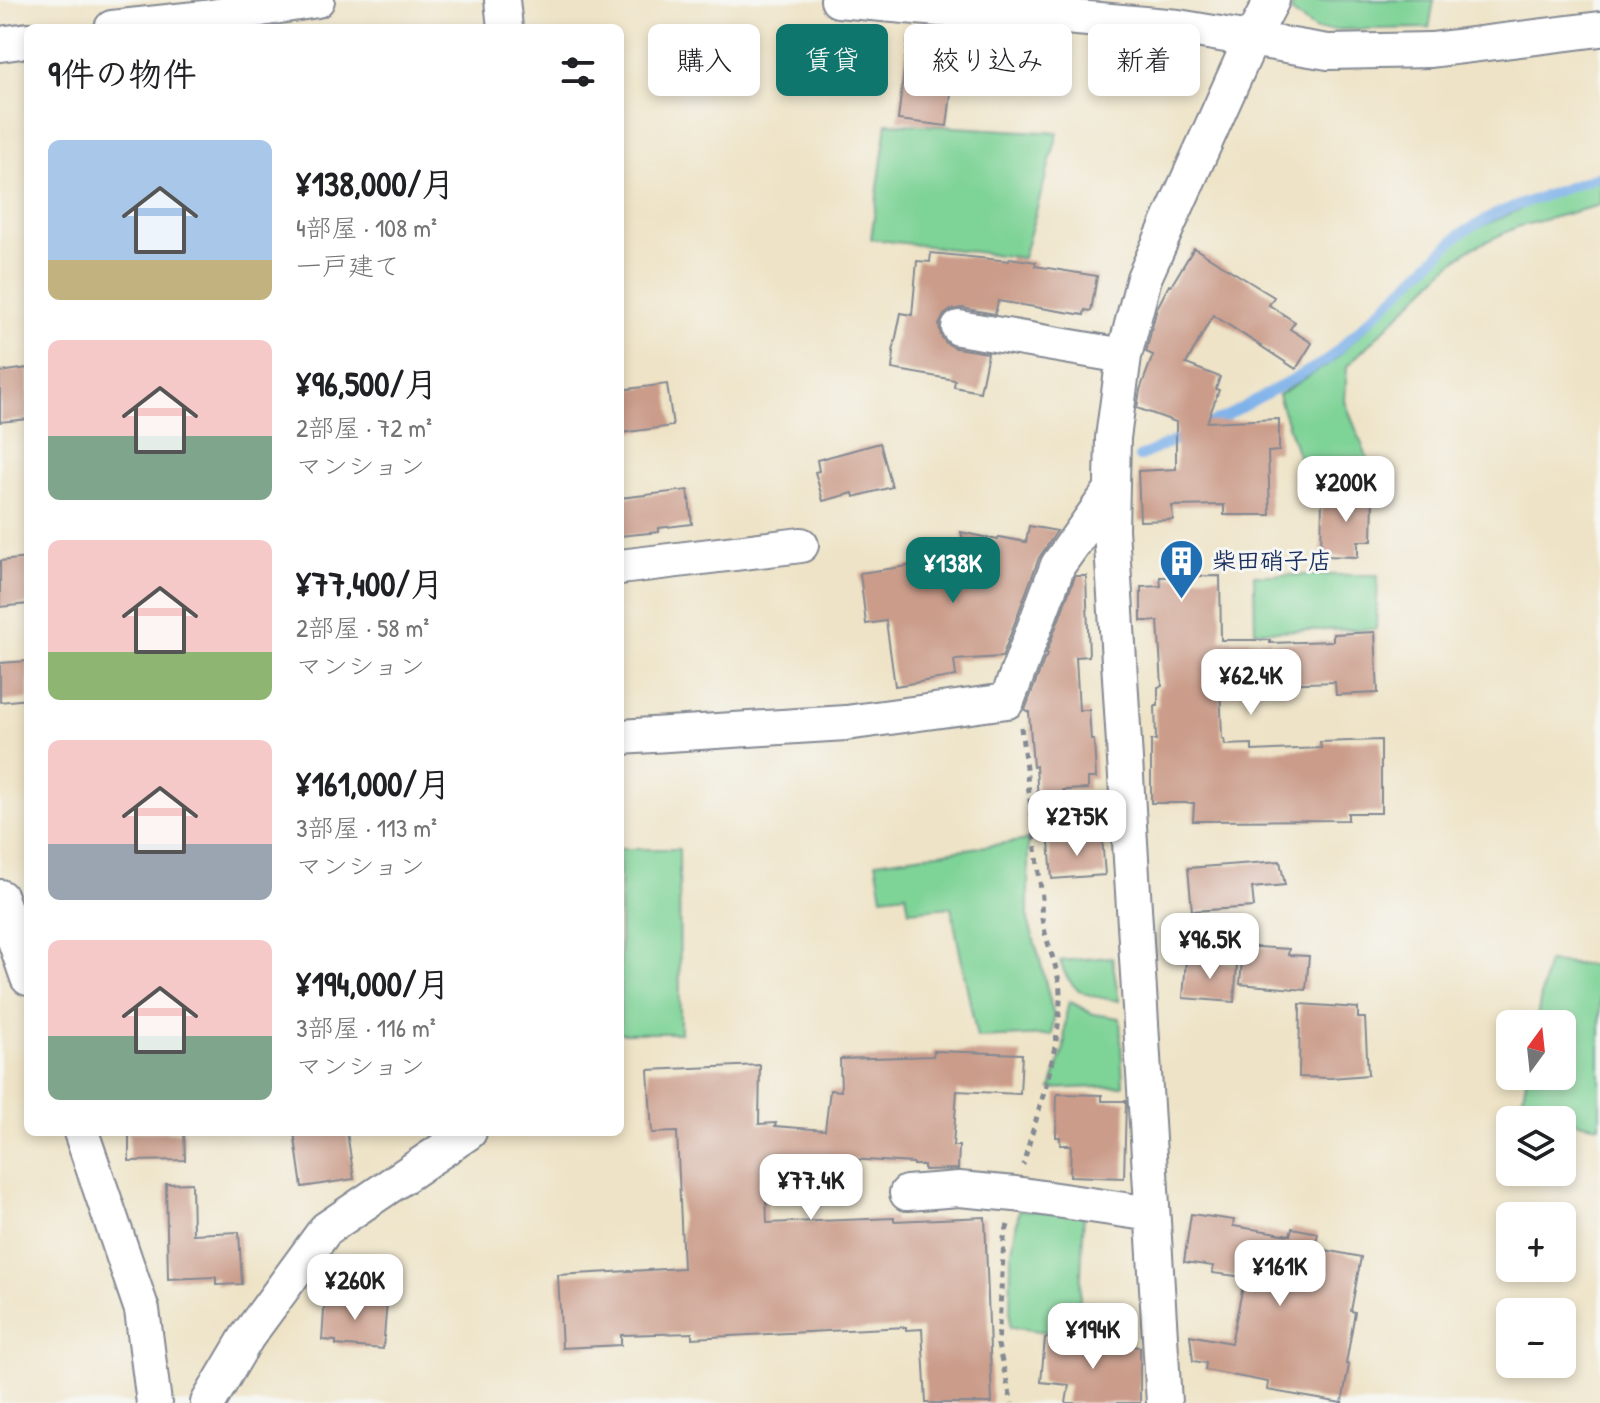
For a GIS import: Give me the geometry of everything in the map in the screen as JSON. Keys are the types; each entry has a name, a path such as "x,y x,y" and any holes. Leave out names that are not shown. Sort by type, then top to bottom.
{"street":[{"path":"149,24 317,0"},
{"path":"502,0 505,24"},
{"path":"838,0 1178,27 1328,52 1431,50 1600,29"},
{"path":"1164,1403 1111,529 1113,438 1124,356 1144,278 1272,0"},
{"path":"0,44 24,41"},
{"path":"959,328 1124,356"},
{"path":"624,737 846,723 1007,701 1058,565 1110,492"},
{"path":"624,567 801,545"},
{"path":"0,897 24,966"},
{"path":"82,1136 142,1310 154,1403"},
{"path":"208,1403 247,1337 326,1229 463,1136"},
{"path":"907,1193 959,1189 1152,1214"}],"path":[{"path":"1007,701 1016,706 1024,741 1042,898 1040,912 1060,992 1056,1048 1004,1238 998,1345 1012,1403"}],"green space":[{"path":"1296,0 1434,0 1429,28 1316,30 1290,11"},
{"path":"887,123 1058,133 1023,258 871,239"},
{"path":"1600,180 1600,205 1517,227 1470,249 1448,266 1347,366 1345,401 1368,460 1332,482 1324,469 1305,477 1278,395 1332,362 1462,235 1545,198"},
{"path":"1254,575 1378,575 1376,629 1255,631"},
{"path":"1028,840 1028,920 1054,1017 1052,1035 977,1038 951,907 909,911 906,894 882,897 876,862"},
{"path":"624,849 679,849 680,1033 624,1033"},
{"path":"1112,957 1119,1001 1082,992 1070,981 1060,961"},
{"path":"1547,962 1600,966 1600,1126 1576,1122 1576,1106 1522,1100 1524,1090 1576,1090 1576,1010 1538,1010"},
{"path":"1069,1001 1093,1014 1120,1018 1123,1086 1051,1089 1064,1048"},
{"path":"1019,1210 1084,1213 1078,1336 1010,1327 1011,1256"}],"building":[{"path":"904,70 904,96 951,96 947,126 898,120"},
{"path":"1194,248 1274,297 1269,305 1295,322 1290,329 1312,343 1296,369 1213,315 1186,364 1220,377 1216,389 1219,390 1207,422 1279,419 1279,451 1268,452 1270,515 1224,515 1224,505 1172,506 1173,520 1140,521 1138,471 1176,469 1176,422 1137,408 1153,355 1146,352 1157,308"},
{"path":"931,253 1009,261 1010,258 1036,262 1035,266 1097,276 1091,311 1085,310 1084,315 998,301 995,314 962,308 944,315 939,325 946,343 956,348 988,353 980,392 954,387 955,380 892,369 901,313 912,315 917,261 930,262"},
{"path":"24,369 24,419 0,422 0,372"},
{"path":"667,384 673,426 624,432 624,389"},
{"path":"880,443 892,487 823,501 815,472 819,471 817,460"},
{"path":"688,490 692,524 624,536 624,498"},
{"path":"1322,494 1373,495 1372,541 1358,541 1358,557 1321,556"},
{"path":"1029,526 1057,531 1039,558 1002,657 954,660 956,676 895,686 886,621 866,624 860,573 969,557 961,532 1026,542"},
{"path":"24,558 24,604 0,607 0,561"},
{"path":"1075,576 1086,576 1089,656 1076,657 1079,710 1089,710 1096,778 1088,778 1088,789 1063,790 1066,837 1040,837 1036,766 1033,767 1029,712 1025,710"},
{"path":"1220,576 1221,640 1270,640 1270,643 1333,641 1333,634 1375,632 1378,693 1336,695 1335,682 1277,684 1277,680 1220,680 1222,739 1225,745 1252,744 1252,751 1321,748 1320,742 1381,740 1381,813 1348,813 1348,820 1193,821 1194,803 1151,803 1151,740 1156,740 1155,706 1158,706 1158,687 1162,686 1158,621 1141,621 1141,587 1161,586 1160,577"},
{"path":"24,661 24,699 0,702 0,663"},
{"path":"1102,837 1105,875 1052,879 1049,841"},
{"path":"1280,861 1285,885 1252,888 1254,907 1192,911 1188,868"},
{"path":"1243,946 1289,949 1288,955 1309,956 1306,990 1240,984"},
{"path":"1186,960 1237,965 1234,1002 1183,998"},
{"path":"1300,1004 1358,1008 1358,1018 1365,1018 1368,1075 1299,1077"},
{"path":"934,1051 1022,1054 1020,1094 957,1091 953,1146 959,1146 958,1169 924,1170 924,1165 913,1163 850,1159 849,1170 765,1165 767,1223 985,1217 992,1403 926,1403 922,1329 906,1330 906,1327 692,1338 692,1333 621,1335 621,1345 562,1348 558,1275 683,1268 677,1132 652,1133 648,1070 760,1065 759,1124 776,1123 775,1126 825,1130 830,1090 841,1091 840,1059 933,1056"},
{"path":"1057,1094 1102,1095 1102,1101 1126,1101 1124,1178 1070,1176 1071,1145 1060,1145 1060,1137 1056,1137"},
{"path":"129,1136 184,1136 185,1160 129,1161"},
{"path":"295,1136 348,1136 354,1179 302,1187"},
{"path":"192,1183 193,1234 239,1232 242,1284 216,1285 216,1277 168,1279 166,1184"},
{"path":"1191,1214 1234,1220 1233,1226 1290,1235 1292,1228 1318,1233 1315,1248 1361,1257 1351,1311 1355,1312 1342,1403 1267,1390 1268,1382 1205,1370 1206,1363 1193,1361 1190,1335 1231,1343 1245,1277 1212,1273 1213,1266 1184,1262"},
{"path":"325,1296 387,1301 383,1349 336,1345 336,1341 322,1340"},
{"path":"1045,1338 1140,1347 1140,1403 1066,1403 1069,1385 1041,1382"}],"waterway":[{"path":"1203,427 1327,360 1460,234 1499,212 1600,176"},
{"path":"1139,457 1188,434"}],"place":[{"name":"柴田硝子店","path":"1181,600"}]}
